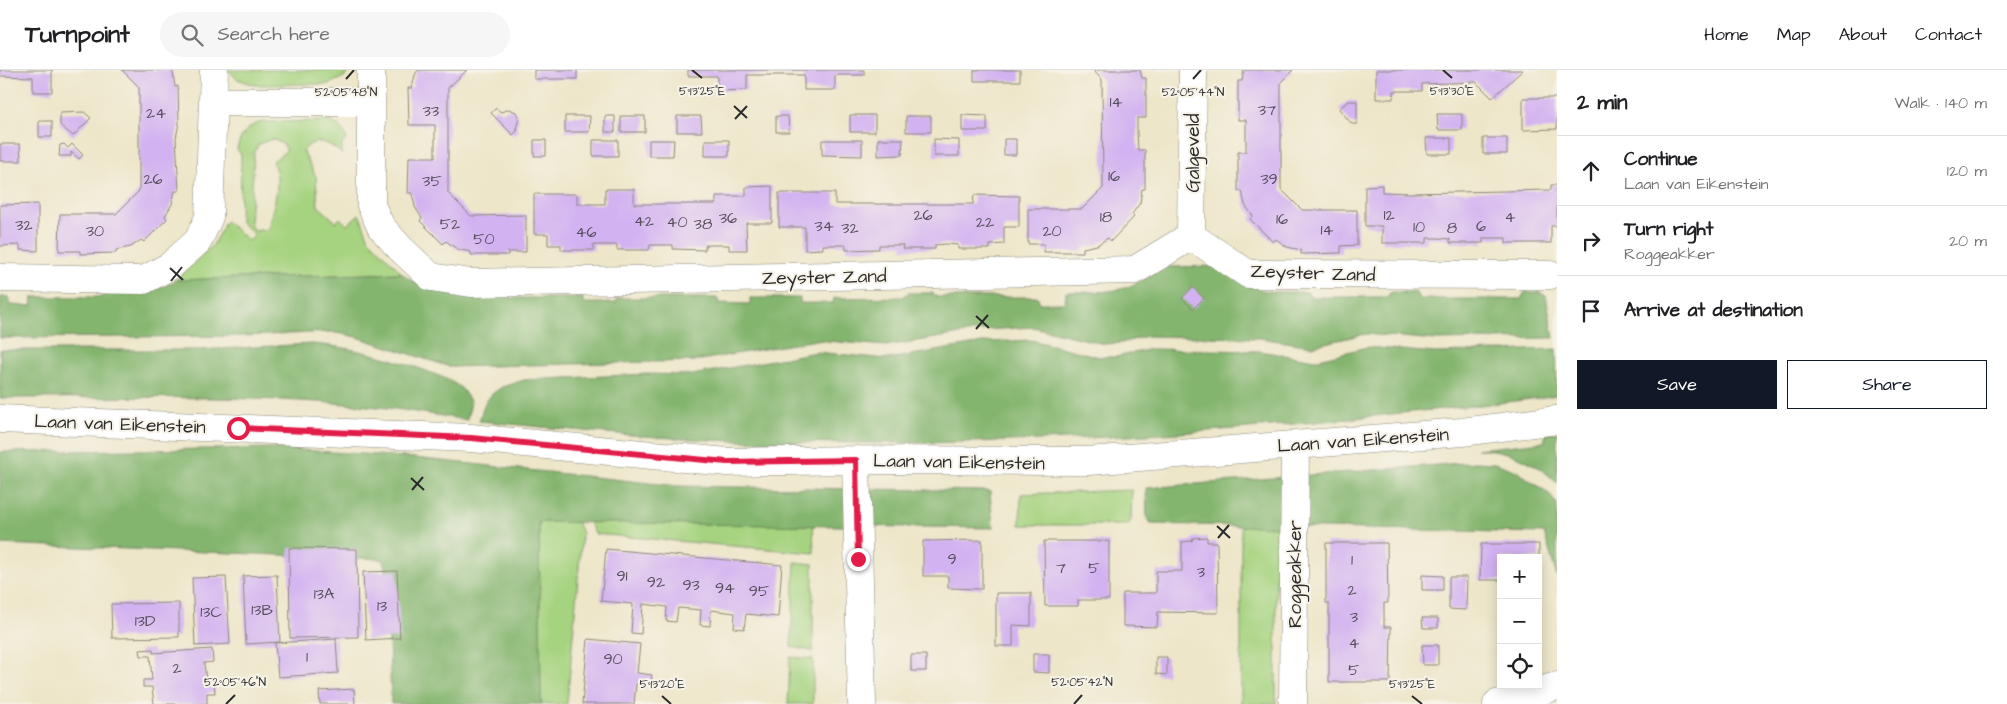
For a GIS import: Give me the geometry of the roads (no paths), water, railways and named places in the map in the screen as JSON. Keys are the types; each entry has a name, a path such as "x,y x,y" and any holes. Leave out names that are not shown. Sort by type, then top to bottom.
{"street":[{"path":"0,278 144,280 170,266 198,241 209,217 214,70"},
{"name":"Zeyster Zand","path":"372,70 370,102 371,205 381,227 431,277 472,283 1135,270 1191,236 1248,274 1550,275"},
{"name":"Galgeveld","path":"1191,236 1192,70"},
{"path":"214,102 370,102"},
{"name":"Laan van Eikenstein","path":"0,419 471,438 727,462 856,460 1088,462 1462,432 1557,420"},
{"name":"Roggeakker","path":"1293,704 1295,444"},
{"path":"856,460 862,704"},
{"path":"1498,704 1557,686"}]}
